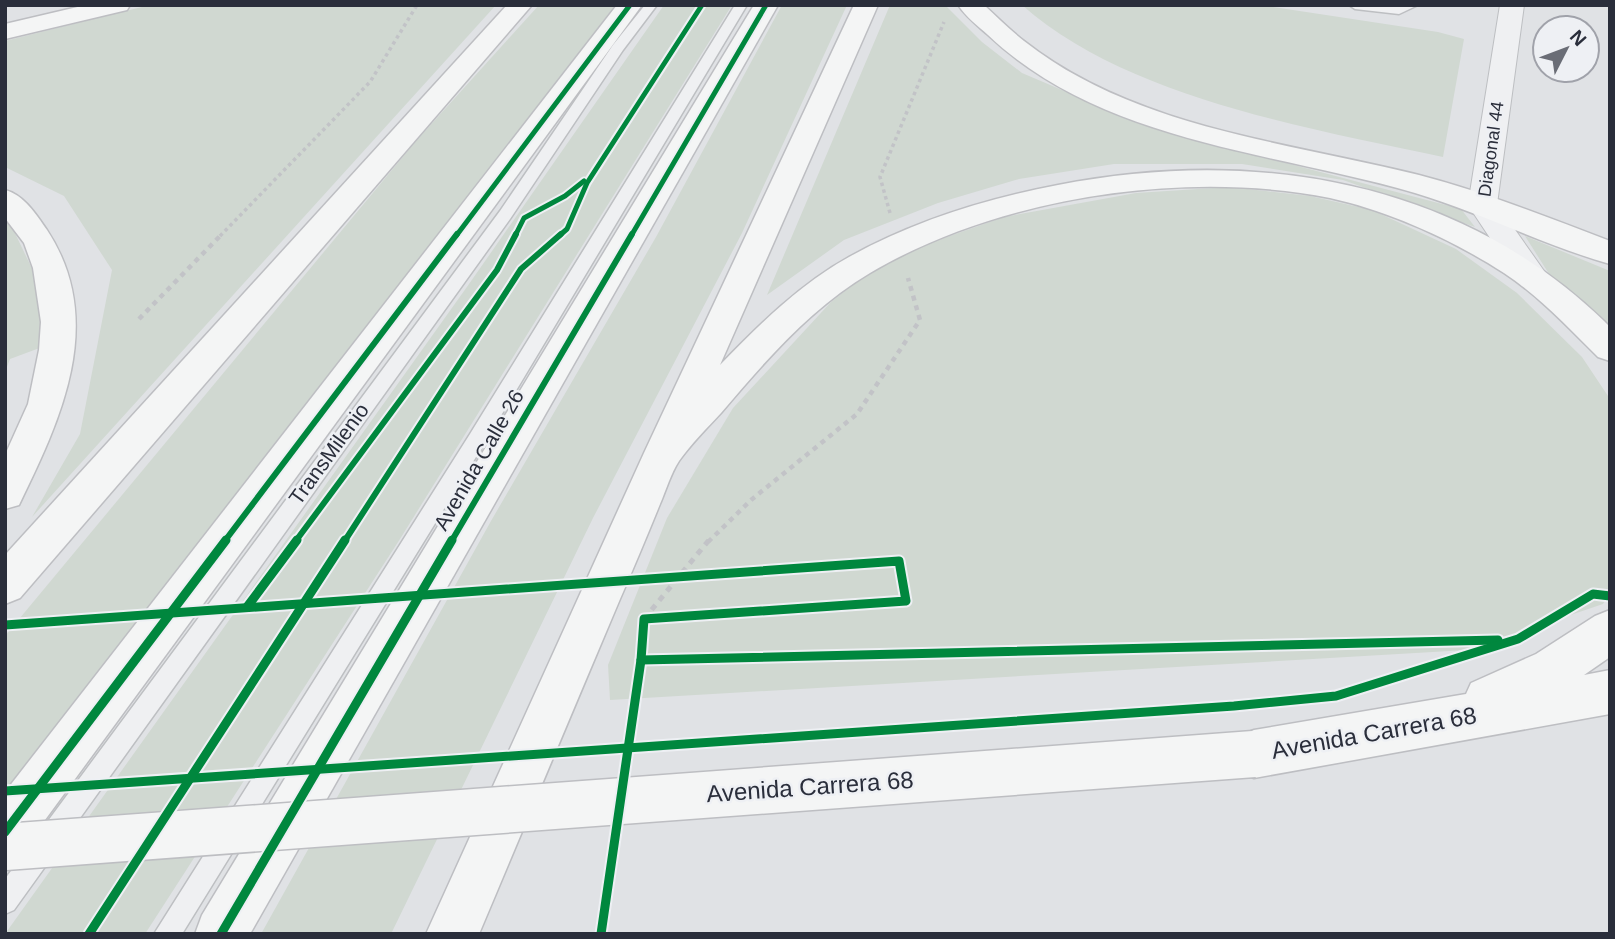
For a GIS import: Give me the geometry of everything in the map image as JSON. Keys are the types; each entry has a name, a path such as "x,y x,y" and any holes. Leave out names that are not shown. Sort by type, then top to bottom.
{"main road":[{"path":"5,12 34,5"},
{"path":"5,32 118,5"},
{"path":"5,585 520,5"},
{"path":"5,832 630,5"},
{"name":"Avenida Calle 26","path":"221,934 766,5"},
{"path":"452,934 663,453 866,5"},
{"path":"958,11 1059,77 1131,108 1208,133 1409,183 1482,205 1610,253"},
{"path":"663,453 775,330 817,292 859,264 898,244 981,213 1084,189 1144,182 1210,179 1271,182 1329,190 1407,213 1469,241 1533,278 1610,348"},
{"path":"5,200 23,215 45,251 58,302 57,351 46,406 5,493"},
{"path":"1424,724 1518,687 1591,646 1610,630"},
{"name":"Avenida Carrera 68","path":"5,847 1254,754 1610,692"}],"street":[{"name":"Diagonal 44","path":"1512,5 1482,205 1533,278"}],"lane":[{"name":"TransMilenio","path":"5,901 505,215 618,48 651,5"},
{"path":"167,934 477,439 741,5"},
{"path":"1355,5 1399,10 1412,5"}],"path":[{"path":"139,319 370,82 417,5"},
{"path":"643,633 644,619 701,549 751,500 857,414 920,320 880,177 958,11"},
{"path":"663,578 691,576"},
{"path":"644,619 655,619"}],"shaded area":[{"path":"150,5 496,5 32,517 80,434 112,270 64,196 5,167 5,41"},
{"path":"539,5 615,5 486,178 5,793 5,636 416,141"},
{"path":"664,5 732,5 400,539 145,934 5,934 469,284"},
{"path":"782,5 847,5 742,233 593,518 391,934 261,934 491,521 656,237"},
{"path":"890,5 945,5 982,42 1022,73 1149,127 1461,209 1475,227 1343,180 1242,164 1114,164 1019,179 938,203 844,240 767,295"},
{"path":"1022,5 1260,5 1438,32 1464,39 1443,157 1279,121 1166,86 1113,64 1064,37"},
{"path":"1229,187 1310,196 1372,210 1456,249 1517,293 1582,357 1610,399 1610,594 1603,604 1467,650 610,700 608,665 667,518 733,408 831,302 887,258 1004,217 1136,193"},
{"path":"5,220 11,225 39,283 45,346 10,359 5,372"},
{"path":"1525,236 1610,271 1610,331 1551,277"}],"cycle path":[{"path":"5,832 630,5"},
{"path":"89,934 521,269 567,229 587,183 702,5"},
{"path":"221,934 766,5"},
{"path":"247,607 497,270 524,218 565,196 584,181"},
{"path":"5,625 899,561 906,601 644,619 641,660 601,934"},
{"path":"5,791 1234,706 1336,696 1518,639 1593,594 1610,596"},
{"path":"641,660 1498,640"}]}
